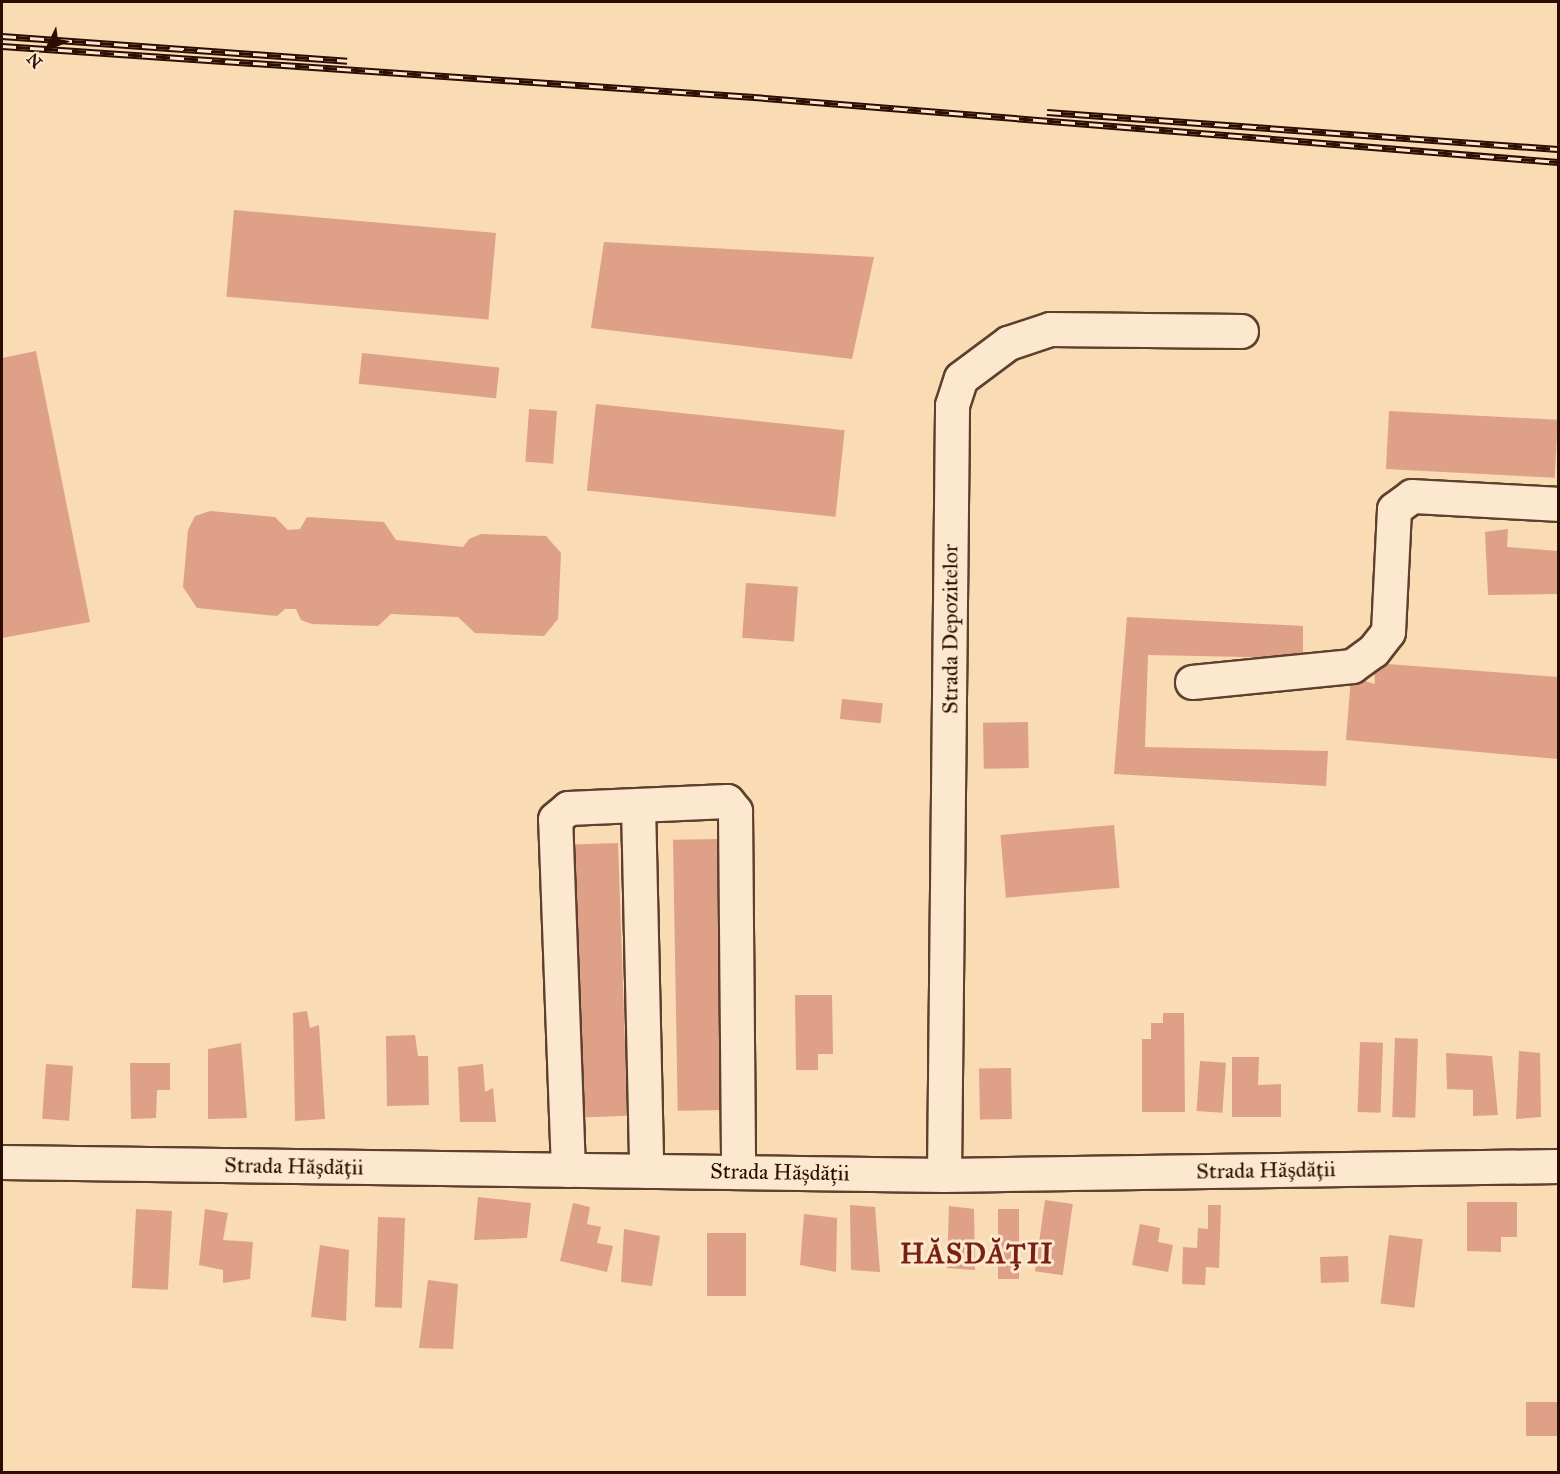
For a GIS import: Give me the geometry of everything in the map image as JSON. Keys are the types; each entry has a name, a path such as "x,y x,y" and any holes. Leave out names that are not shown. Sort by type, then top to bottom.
{"street":[{"name":"Strada Depozitelor","path":"944,1175 952,405 961,378 1008,344 1050,329 1241,332"},
{"path":"1192,682 1352,666 1373,651 1388,632 1394,508 1412,496 1558,504"},
{"path":"568,1170 555,819 568,808 726,801 735,811 738,1172"},
{"path":"638,805 646,1171"},
{"name":"Strada Hășdății","path":"2,1162 944,1175 1558,1166"}],"building":[{"path":"234,210 496,233 488,320 226,297"},
{"path":"604,242 874,257 852,359 591,328"},
{"path":"36,351 90,622 2,638 2,358"},
{"path":"362,353 499,367 496,398 359,384"},
{"path":"596,404 845,430 836,517 587,491"},
{"path":"529,409 557,411 553,464 525,462"},
{"path":"1389,411 1558,420 1555,478 1386,469"},
{"path":"210,511 275,517 288,530 300,529 307,517 384,522 396,540 463,547 469,539 481,534 546,536 561,553 558,619 544,636 475,633 458,617 391,614 378,626 312,624 301,620 296,609 285,609 277,616 197,608 183,587 188,530 195,516"},
{"path":"1508,529 1507,547 1558,551 1558,594 1488,595 1485,532"},
{"path":"746,583 798,587 794,641 742,638"},
{"path":"1127,617 1303,626 1303,658 1148,655 1145,747 1328,751 1326,786 1114,774"},
{"path":"1374,663 1558,677 1558,759 1346,740 1351,677 1375,684"},
{"path":"842,699 883,703 881,723 840,719"},
{"path":"1028,722 1029,768 984,769 983,723"},
{"path":"1114,825 1119,888 1006,898 1000,835"},
{"path":"721,839 726,1110 678,1111 673,840"},
{"path":"618,843 628,1116 583,1117 573,845"},
{"path":"795,995 832,995 833,1054 818,1054 818,1070 796,1070"},
{"path":"307,1011 310,1028 319,1025 325,1119 295,1121 293,1013"},
{"path":"1163,1013 1184,1013 1185,1112 1142,1112 1142,1039 1151,1039 1151,1023 1163,1023"},
{"path":"415,1035 418,1056 428,1056 429,1105 387,1106 386,1036"},
{"path":"1395,1038 1418,1039 1415,1118 1392,1117"},
{"path":"1360,1042 1383,1043 1381,1113 1358,1112"},
{"path":"241,1043 247,1118 208,1119 208,1049"},
{"path":"1519,1051 1540,1053 1541,1117 1516,1119"},
{"path":"1446,1053 1492,1056 1498,1115 1473,1116 1473,1090 1447,1089"},
{"path":"1232,1057 1259,1057 1258,1085 1281,1084 1281,1117 1232,1117"},
{"path":"1200,1061 1226,1063 1222,1113 1197,1111"},
{"path":"130,1063 170,1063 170,1090 157,1090 156,1118 131,1119"},
{"path":"46,1064 73,1066 69,1121 42,1119"},
{"path":"483,1064 485,1092 493,1088 496,1122 460,1122 458,1067"},
{"path":"1011,1068 1012,1119 980,1120 979,1069"},
{"path":"478,1197 531,1203 527,1238 474,1240"},
{"path":"1045,1200 1073,1204 1063,1275 1035,1271"},
{"path":"1467,1202 1517,1202 1517,1237 1501,1237 1501,1252 1467,1251"},
{"path":"573,1203 590,1207 587,1224 601,1227 597,1243 613,1246 607,1272 560,1261"},
{"path":"850,1205 875,1207 880,1272 851,1270"},
{"path":"1208,1205 1221,1205 1219,1268 1206,1267 1205,1285 1182,1284 1183,1247 1197,1248 1198,1228 1208,1229"},
{"path":"949,1206 974,1209 975,1270 947,1268"},
{"path":"136,1209 172,1211 168,1290 132,1288"},
{"path":"205,1209 228,1213 223,1240 253,1242 250,1279 223,1283 223,1270 199,1265"},
{"path":"998,1209 1019,1209 1019,1279 998,1279"},
{"path":"804,1214 837,1218 836,1272 800,1265"},
{"path":"378,1217 405,1218 402,1308 375,1307"},
{"path":"1140,1224 1160,1228 1158,1242 1173,1245 1168,1272 1132,1265"},
{"path":"624,1229 660,1236 652,1286 621,1282"},
{"path":"707,1233 746,1233 746,1296 707,1296"},
{"path":"1389,1235 1423,1239 1414,1308 1381,1303"},
{"path":"320,1245 349,1250 346,1321 311,1317"},
{"path":"1348,1256 1349,1282 1321,1283 1320,1257"},
{"path":"428,1280 458,1284 453,1349 419,1348"},
{"path":"1526,1402 1558,1402 1558,1436 1526,1436"}],"railway":[{"path":"2,36 347,61"},
{"path":"2,46 754,97 1558,162"},
{"path":"1047,112 1558,149"}],"district":[{"name":"HĂSDĂȚII","path":"977,1254"}]}
